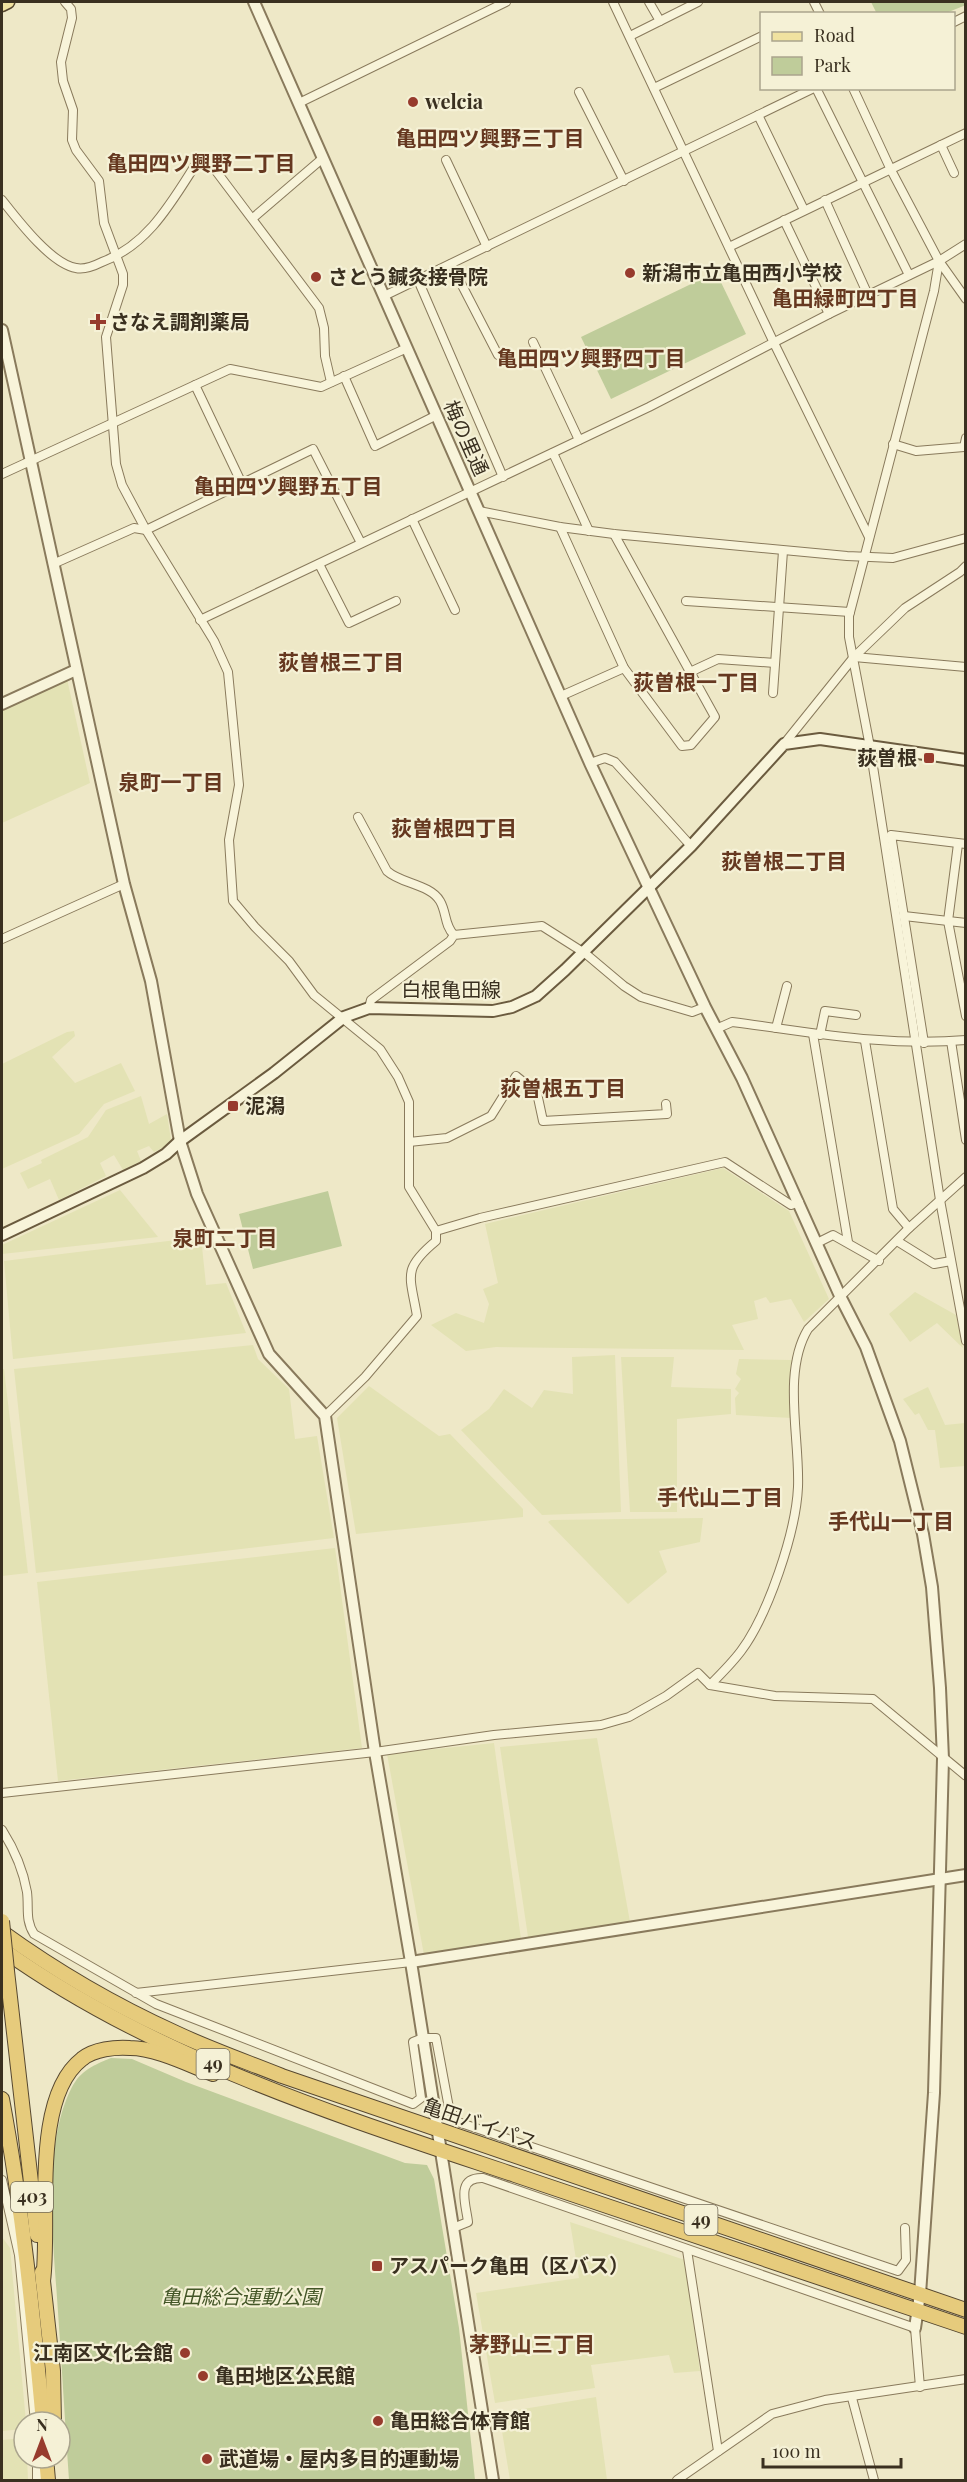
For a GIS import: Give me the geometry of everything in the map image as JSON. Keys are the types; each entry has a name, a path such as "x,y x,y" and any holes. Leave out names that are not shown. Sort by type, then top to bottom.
{"highway":[{"name":"403","path":"2,1921 53,2372 54,2410"},
{"name":"亀田バイパス","path":"2,1932 36,1956 97,1993 176,2033 282,2076 966,2310"},
{"name":"亀田バイパス","path":"2,1949 94,2007 166,2044 344,2116 966,2327"},
{"path":"43,2281 46,2260 44,2208 48,2140 56,2099 66,2078 82,2059 104,2049 132,2048 170,2057 255,2090 344,2116"},
{"name":"403","path":"2,2099 16,2171 42,2410"}],"main road":[{"path":"2,4 8,2"}],"street":[{"path":"65,2 71,9 72,18 61,62 63,81 73,110 72,140 76,150 99,181 104,223 123,274 123,285 106,337 106,360 116,464 122,485 146,530 214,641 228,672 239,785 229,840 233,900 255,927 289,961 314,995 344,1017 380,1049 398,1077 409,1102 409,1188 436,1231 436,1241 416,1258 410,1277 417,1316 366,1377 325,1416"},
{"name":"梅の里通","path":"254,2 590,763 705,1007 742,1078 841,1298 866,1347 900,1441 923,1534 937,1631 943,1759 934,2093 920,2295 915,2328"},
{"path":"299,103 506,2"},
{"path":"613,2 774,343 869,537"},
{"path":"650,2 660,21"},
{"path":"630,36 698,2"},
{"path":"654,88 760,37"},
{"path":"384,296 811,90"},
{"path":"816,90 909,275"},
{"path":"854,90 891,170 939,261 966,299"},
{"path":"579,92 624,181"},
{"path":"758,115 804,210"},
{"path":"729,246 966,133"},
{"path":"941,145 954,174"},
{"path":"253,218 323,158"},
{"path":"446,160 487,247"},
{"path":"2,200 28,233 58,260 74,268 88,268 117,257 140,241 163,214 196,164 207,164 216,171 253,218 264,238 318,308 324,328 325,356 331,382"},
{"path":"825,200 868,295"},
{"path":"784,220 829,314"},
{"path":"200,620 553,453 939,261 966,244"},
{"path":"920,1043 870,747 849,638 850,612 939,261"},
{"path":"451,264 498,355"},
{"path":"418,280 503,477"},
{"path":"2,330 124,884 151,981 180,1141 197,1194 269,1354 325,1416 375,1752 411,1962 493,2481"},
{"path":"533,342 579,440"},
{"path":"2,474 231,369 321,387 407,348"},
{"path":"344,376 375,446 437,415"},
{"path":"195,385 242,484"},
{"path":"893,444 916,451 964,447 966,438"},
{"path":"53,564 134,528 146,530 313,449 361,543"},
{"path":"553,453 589,531"},
{"path":"479,512 614,534 783,551 893,558 966,538"},
{"path":"412,519 455,610"},
{"path":"560,527 624,668 682,746 691,746 715,717 614,534"},
{"path":"773,693 783,551"},
{"path":"319,564 349,623 396,601"},
{"path":"784,744 854,657 905,608 966,566"},
{"path":"687,601 850,612"},
{"path":"854,657 966,667"},
{"path":"690,672 718,658 775,663"},
{"path":"561,696 624,668"},
{"path":"2,704 76,670"},
{"path":"784,744 820,739 966,760"},
{"name":"白根亀田線","path":"2,1235 143,1168 166,1154 344,1017 369,1008 493,1011 513,1007 536,996 581,952 603,935 691,846 784,744"},
{"path":"590,763 605,758 615,762 691,846"},
{"path":"357,817 387,871 393,877 424,889 440,900 448,929 454,935"},
{"path":"966,1016 948,921 962,844 891,835 904,916 940,1200 966,1341"},
{"path":"2,939 124,884"},
{"path":"904,916 966,923"},
{"path":"454,935 542,926 641,997 692,1012 705,1007"},
{"path":"369,1008 371,1000 450,941 454,935"},
{"path":"776,1028 787,986"},
{"path":"848,1242 817,1035 825,1011 856,1015"},
{"path":"716,1029 732,1022 865,1041 920,1043 966,1040"},
{"path":"865,1041 893,1209 909,1228"},
{"path":"951,1041 966,1140"},
{"path":"409,1142 447,1138 490,1116 516,1076 537,1093 543,1121 667,1114 666,1104"},
{"path":"436,1231 480,1218 726,1162 791,1205 799,1202"},
{"path":"710,1685 742,1650 768,1600 781,1567 796,1513 797,1429 794,1397 796,1357 800,1342 808,1329 879,1261 909,1228 966,1177"},
{"path":"817,1243 833,1235 879,1261"},
{"path":"897,1241 934,1264 951,1261"},
{"path":"2,1793 375,1752 494,1735 601,1725 629,1717 666,1696 698,1673 710,1685 775,1696 873,1699 966,1776"},
{"path":"2,1830 13,1848 22,1872 27,1895 28,1926 34,1935 156,2004 413,2104 422,2098 413,2042 423,2038 436,2038 449,2108 459,2122 898,2271 906,2259 905,2228"},
{"path":"136,1993 411,1962 966,1875"},
{"path":"570,2159 683,2198"},
{"path":"453,2228 468,2222 464,2188 468,2181 483,2178 915,2328 920,2387"},
{"path":"2,2180 19,2255 34,2410"},
{"path":"687,2250 718,2451"},
{"path":"677,2481 772,2414 825,2400 852,2398 966,2379"},
{"path":"852,2398 874,2481"}],"green space":[{"path":"871,2 965,2 966,5 948,12 876,12"},
{"path":"716,272 746,334 611,399 581,337"},
{"path":"67,679 90,783 2,823 2,710"},
{"path":"74,1031 75,1036 52,1057 75,1083 121,1063 135,1091 104,1104 79,1134 2,1169 2,1064 67,1032"},
{"path":"141,1096 149,1124 167,1114 171,1140 168,1145 154,1152 149,1146 137,1151 141,1161 123,1170 114,1155 100,1163 106,1176 59,1200 50,1179 28,1189 20,1173 88,1137 106,1110"},
{"path":"723,1168 789,1211 829,1299 804,1322 791,1299 770,1303 766,1297 754,1301 758,1319 732,1325 744,1350 496,1347 466,1351 431,1325 456,1313 484,1323 489,1304 483,1289 498,1283 485,1224"},
{"path":"120,1190 158,1237 2,1254 2,1245"},
{"path":"328,1191 342,1246 253,1269 239,1214"},
{"path":"201,1237 206,1285 226,1283 246,1333 13,1359 4,1261"},
{"path":"915,1292 956,1315 963,1348 937,1323 910,1342 889,1314"},
{"path":"253,1345 258,1359 289,1389 295,1439 317,1436 334,1538 36,1573 14,1369"},
{"path":"615,1355 621,1512 542,1515 461,1430 489,1409 504,1389 532,1408 544,1390 573,1394 572,1357"},
{"path":"621,1357 674,1357 671,1387 731,1389 731,1414 677,1419 677,1512 630,1512"},
{"path":"739,1359 792,1360 792,1418 736,1415 735,1398 739,1393 735,1389 741,1379 736,1374"},
{"path":"2,1369 4,1369 28,1573 2,1576"},
{"path":"369,1386 439,1436 450,1434 523,1509 523,1517 356,1534 337,1418"},
{"path":"928,1387 945,1425 965,1423 965,1466 940,1468 935,1430 928,1430 919,1413 915,1415 903,1399"},
{"path":"703,1518 700,1542 659,1551 667,1572 628,1604 548,1522 551,1520"},
{"path":"335,1548 362,1748 58,1781 37,1582"},
{"path":"597,1738 630,1922 528,1937 500,1747"},
{"path":"494,1743 521,1939 424,1955 387,1754"},
{"name":"亀田総合運動公園","path":"111,2058 132,2059 186,2082 405,2163 427,2165 434,2179 459,2328 475,2480 69,2480 68,2470 72,2470 72,2410 64,2410 52,2228 53,2167 62,2111 76,2081 94,2066"},
{"path":"570,2222 685,2260 700,2371 674,2373 669,2355 591,2365 595,2388 495,2403 476,2293 579,2278"},
{"path":"2,2237 10,2248 25,2410 12,2410 12,2430 2,2431"},
{"path":"596,2397 607,2480 510,2480 499,2413"},
{"path":"12,2439 12,2470 28,2470 28,2480 2,2480 2,2440"}],"place":[{"name":"welcia","path":"413,102"},
{"name":"新潟市立亀田西小学校","path":"630,273"},
{"name":"さとう鍼灸接骨院","path":"316,277"},
{"name":"さなえ調剤薬局","path":"98,322"},
{"name":"荻曽根","path":"929,758"},
{"name":"泥潟","path":"233,1106"},
{"name":"アスパーク亀田（区バス）","path":"377,2266"},
{"name":"江南区文化会館","path":"185,2353"},
{"name":"亀田地区公民館","path":"203,2376"},
{"name":"亀田総合体育館","path":"378,2421"},
{"name":"武道場・屋内多目的運動場","path":"207,2459"}],"district":[{"name":"亀田四ツ興野三丁目","path":"490,139"},
{"name":"亀田四ツ興野二丁目","path":"201,164"},
{"name":"亀田緑町四丁目","path":"845,299"},
{"name":"亀田四ツ興野四丁目","path":"591,359"},
{"name":"亀田四ツ興野五丁目","path":"288,487"},
{"name":"荻曽根三丁目","path":"341,663"},
{"name":"荻曽根一丁目","path":"696,683"},
{"name":"泉町一丁目","path":"171,783"},
{"name":"荻曽根四丁目","path":"454,829"},
{"name":"荻曽根二丁目","path":"784,862"},
{"name":"荻曽根五丁目","path":"563,1089"},
{"name":"泉町二丁目","path":"225,1239"},
{"name":"手代山二丁目","path":"720,1498"},
{"name":"手代山一丁目","path":"891,1522"},
{"name":"茅野山三丁目","path":"532,2345"}]}
